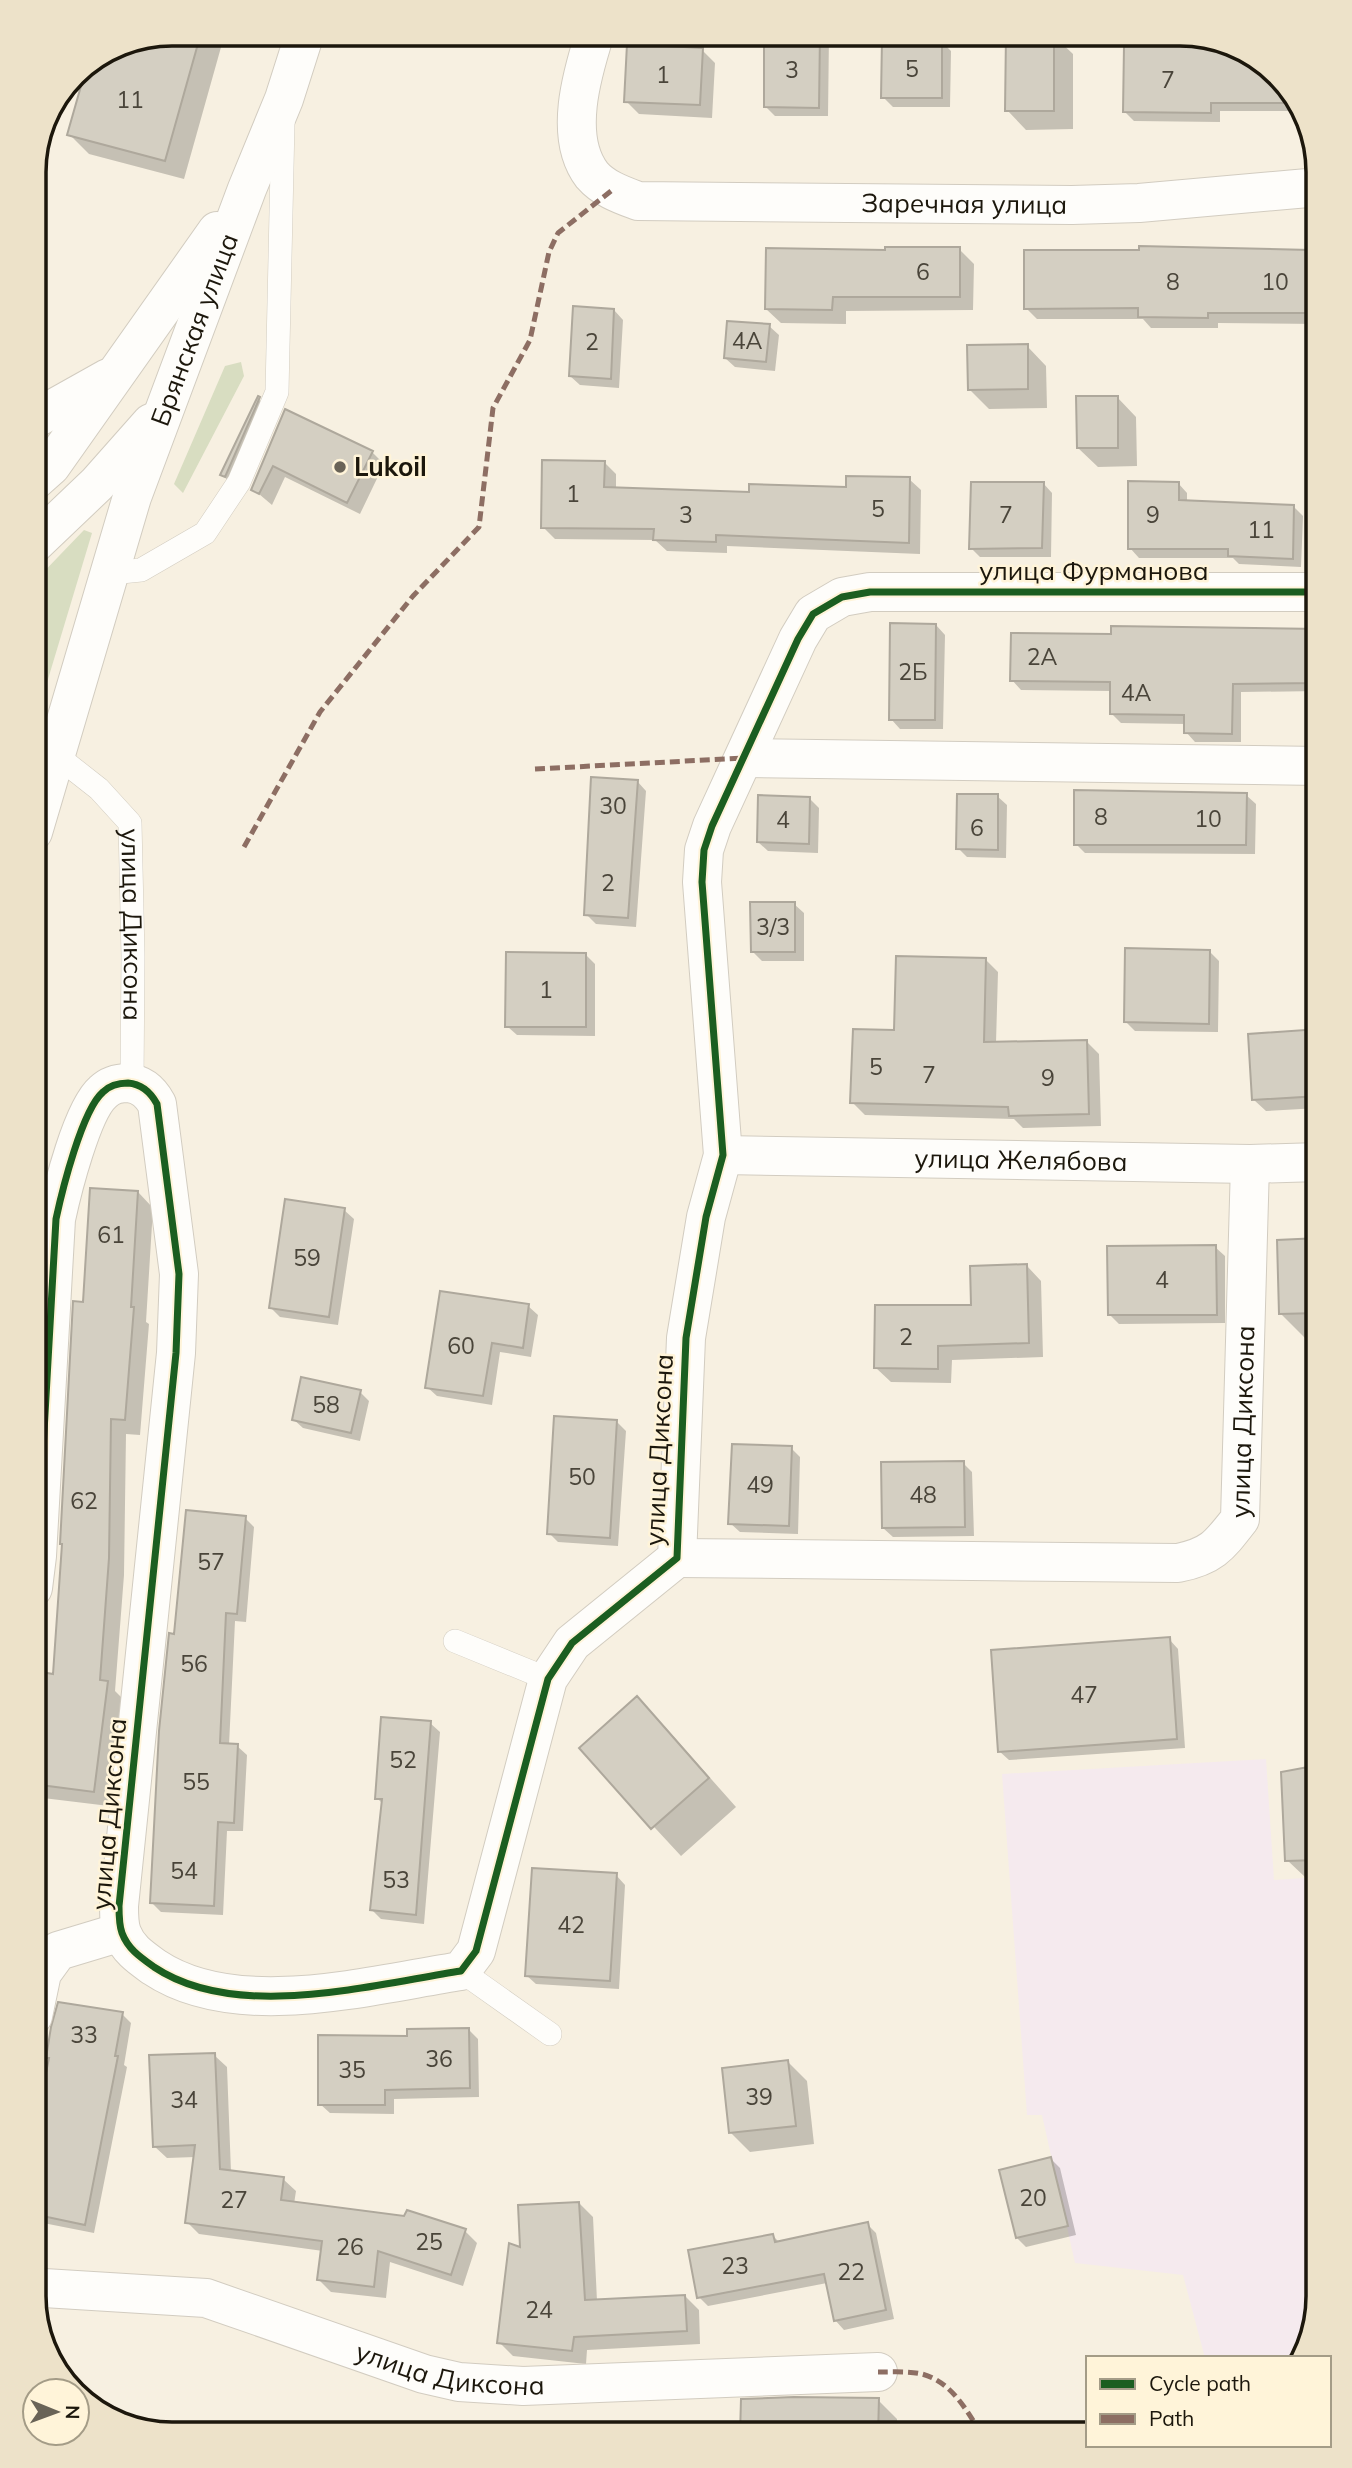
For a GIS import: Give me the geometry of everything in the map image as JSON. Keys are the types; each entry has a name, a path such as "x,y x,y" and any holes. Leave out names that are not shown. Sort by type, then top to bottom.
{"street":[{"name":"Брянская улица","path":"46,533 97,484 166,406 247,189 284,99 301,46"},
{"name":"Заречная улица","path":"591,46 577,107 578,144 592,174 611,191 638,201 1072,205 1139,203 1306,188"},
{"name":"Брянская улица","path":"46,470 247,189"},
{"path":"46,413 116,373"},
{"path":"46,790 132,497 166,406"},
{"name":"улица Фурманова","path":"744,758 798,639 813,614 842,597 870,592 1306,592"},
{"path":"744,758 1306,766"},
{"name":"улица Диксона","path":"677,1558 686,1338 706,1217 723,1154 702,882 704,850 712,826 744,758"},
{"path":"46,1396 56,1219 63,1182 84,1125 101,1093 116,1084 132,1083"},
{"name":"улица Диксона","path":"132,1083 150,1092 157,1104 179,1274 176,1353 119,1906 121,1931 134,1953 163,1972 183,1983 233,1994 338,1993 461,1971 476,1951 548,1679 572,1643 677,1558 1178,1563 1200,1558 1223,1542 1240,1519 1250,1164"},
{"name":"улица Желябова","path":"723,1154 1250,1164 1306,1162"},
{"name":"улица Диксона","path":"46,1968 58,1951 121,1931"},
{"name":"улица Диксона","path":"46,2288 206,2298 424,2374 458,2382 523,2386 878,2372"}],"lane":[{"path":"111,573 141,570 205,533 239,482 277,392 284,99"},
{"name":"улица Диксона","path":"57,755 99,789 131,824 132,1083"},
{"path":"455,1641 548,1679"},
{"path":"461,1971 550,2034"}],"shaded area":[{"path":"1266,1759 1274,1880 1306,1878 1306,2296 1302,2329 1291,2356 1204,2356 1183,2275 1075,2263 1042,2115 1027,2115 1002,1774"}],"green space":[{"path":"241,362 244,376 183,493 174,484 225,366"},
{"path":"84,530 92,533 46,686 46,569"}],"building":[{"path":"197,46 165,161 67,135 82,82 109,62 147,48"},
{"path":"627,46 703,48 700,105 624,102"},
{"path":"764,46 820,46 819,108 764,107"},
{"path":"882,46 942,46 942,98 881,98"},
{"path":"1006,46 1054,46 1054,111 1005,111"},
{"path":"1124,46 1194,47 1221,52 1243,62 1270,82 1286,103 1211,103 1211,113 1123,112"},
{"path":"1139,246 1306,250 1306,313 1208,313 1208,318 1138,317 1138,308 1024,309 1024,250 1139,250"},
{"path":"885,247 960,247 960,297 833,297 832,310 765,309 766,248 885,250"},
{"path":"573,306 614,309 611,379 569,376"},
{"path":"727,321 770,324 766,362 724,358"},
{"path":"1028,344 1028,389 968,390 967,345"},
{"path":"258,396 260,397 225,477 220,475"},
{"path":"1076,396 1118,396 1118,448 1077,448"},
{"path":"285,409 373,451 347,503 273,466 259,494 251,490"},
{"path":"542,460 605,461 604,487 749,492 749,484 846,487 846,476 910,477 909,543 716,535 716,542 653,540 654,529 541,528"},
{"path":"1128,481 1179,482 1179,500 1294,505 1293,559 1228,556 1228,549 1128,549"},
{"path":"971,482 1044,482 1042,548 969,549"},
{"path":"890,623 936,624 935,720 889,720"},
{"path":"1111,626 1306,629 1306,683 1233,684 1232,734 1184,733 1184,715 1110,714 1110,682 1010,681 1011,633 1111,634"},
{"path":"591,777 638,780 628,918 584,915"},
{"path":"1074,790 1247,793 1246,845 1074,845"},
{"path":"957,794 998,794 998,850 956,849"},
{"path":"758,795 810,797 809,844 757,842"},
{"path":"750,902 795,902 795,952 751,952"},
{"path":"1125,948 1210,950 1209,1024 1124,1022"},
{"path":"506,952 586,953 586,1027 505,1027"},
{"path":"896,956 986,958 984,1042 1087,1040 1089,1114 1009,1116 1008,1107 850,1103 853,1029 894,1030"},
{"path":"1306,1030 1306,1097 1252,1100 1248,1034"},
{"path":"90,1188 138,1191 131,1307 134,1307 125,1420 111,1419 109,1558 100,1680 108,1681 94,1792 46,1786 46,1673 53,1674 73,1301 83,1302"},
{"path":"285,1199 345,1208 329,1317 269,1308"},
{"path":"1306,1239 1306,1313 1279,1314 1277,1240"},
{"path":"1216,1245 1217,1315 1108,1315 1107,1246"},
{"path":"1027,1264 1029,1343 938,1346 938,1369 874,1368 875,1305 971,1305 970,1266"},
{"path":"440,1291 529,1304 523,1348 492,1343 483,1396 425,1388"},
{"path":"301,1377 361,1390 351,1433 292,1420"},
{"path":"554,1416 617,1420 610,1538 547,1534"},
{"path":"732,1444 792,1446 789,1526 728,1524"},
{"path":"964,1461 965,1527 882,1528 881,1462"},
{"path":"186,1510 246,1516 237,1614 226,1613 220,1743 238,1744 234,1823 218,1822 214,1906 150,1903 159,1731 169,1633 174,1634"},
{"path":"1170,1637 1177,1739 998,1752 991,1650"},
{"path":"637,1696 709,1778 651,1829 579,1748"},
{"path":"381,1717 431,1721 416,1915 370,1910 382,1799 375,1799"},
{"path":"1306,1767 1306,1860 1285,1861 1281,1772"},
{"path":"532,1868 617,1873 610,1981 525,1976"},
{"path":"58,2002 123,2012 115,2056 118,2056 85,2225 46,2217 46,2073 49,2058 46,2058"},
{"path":"469,2028 470,2088 385,2090 385,2105 318,2105 318,2035 407,2036 407,2029"},
{"path":"215,2053 220,2169 284,2177 281,2200 404,2216 407,2210 466,2229 451,2275 378,2251 374,2287 317,2280 322,2241 185,2223 195,2145 153,2147 149,2055"},
{"path":"788,2060 796,2126 729,2133 722,2068"},
{"path":"1051,2157 1068,2226 1016,2238 999,2170"},
{"path":"579,2202 585,2300 685,2295 687,2331 574,2337 572,2351 497,2343 509,2243 520,2247 518,2205"},
{"path":"868,2222 886,2310 834,2321 824,2274 697,2298 688,2250 773,2234 775,2242"},
{"path":"879,2398 878,2422 740,2422 741,2399"}],"marked path":[{"path":"244,847 320,712 413,596 479,527 493,408 530,340 549,252 558,233 611,191"},
{"path":"535,769 744,758"},
{"path":"878,2372 917,2373 933,2378 958,2398 974,2422"}],"cycle path":[{"path":"46,1396 56,1219 74,1152 95,1101 103,1092 121,1083 138,1085 146,1090 157,1104 179,1274 176,1353 119,1906 122,1933 131,1948 154,1967 187,1984 224,1993 304,1995 461,1971 476,1951 548,1679 572,1643 677,1558 686,1338 706,1217 723,1155 702,882 704,850 712,826 798,639 813,614 842,597 870,592 1306,592"}],"place":[{"name":"Lukoil","path":"340,467"}]}
